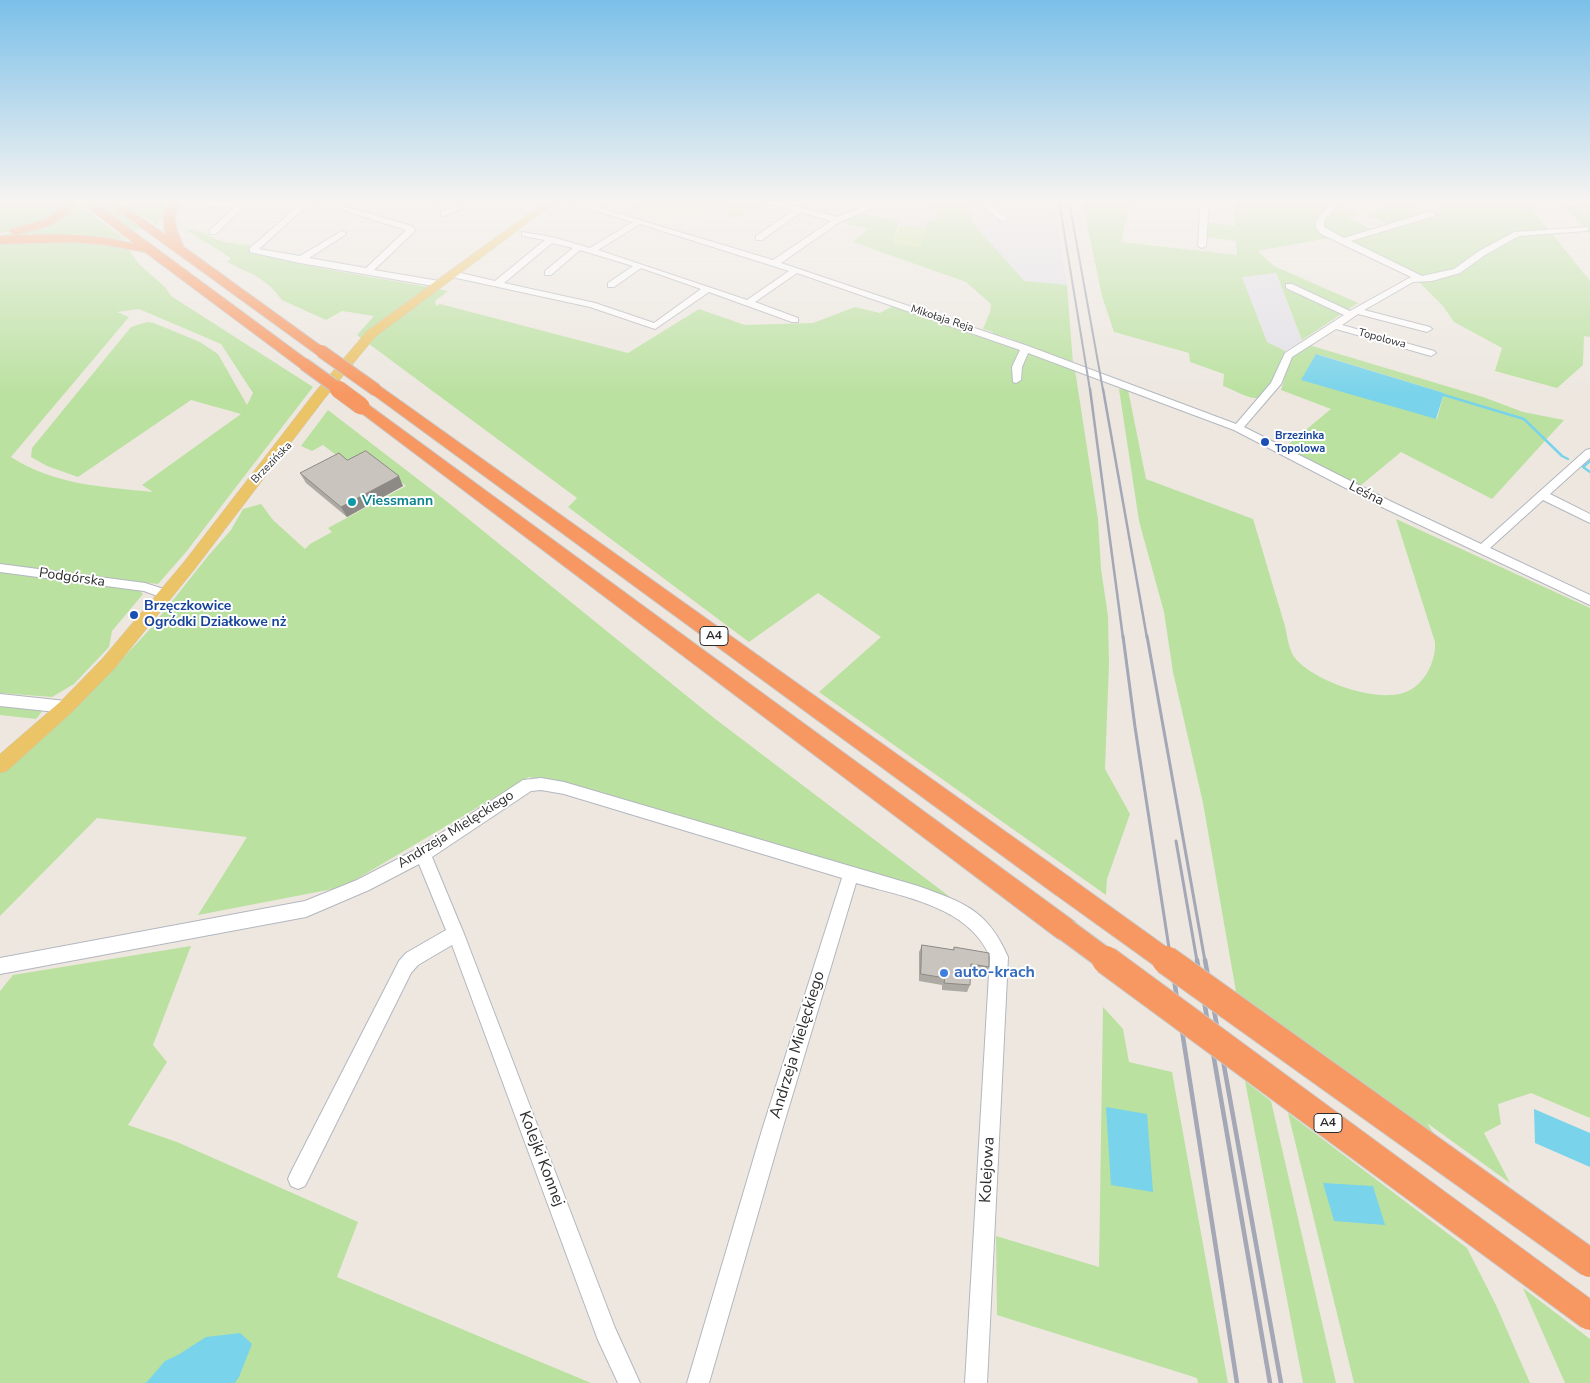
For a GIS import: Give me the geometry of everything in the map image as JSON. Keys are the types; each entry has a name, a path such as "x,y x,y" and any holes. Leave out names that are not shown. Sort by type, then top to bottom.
{"highway":[{"name":"A4","path":"172,266 1066,930 1590,1316"},
{"name":"A4","path":"202,266 1064,887 1590,1263"}],"main road":[{"name":"Brzezińska","path":"0,765 66,707 108,664 166,594 250,486 309,425 376,337 396,316 463,266"}],"street":[{"path":"334,266 439,284"},
{"path":"368,271 374,266"},
{"path":"497,284 520,266"},
{"path":"548,273 557,266"},
{"path":"611,285 639,266 708,288 795,320"},
{"name":"Mikołaja Reja","path":"783,266 984,333 1141,391"},
{"path":"1395,266 1419,278"},
{"name":"Topolowa","path":"1238,428 1276,384 1288,355 1333,325 1411,280 1432,278 1457,271 1465,266"},
{"path":"748,303 796,270"},
{"path":"452,274 592,306 655,326 708,288"},
{"name":"Topolowa","path":"1289,286 1353,313 1427,329"},
{"name":"Topolowa","path":"1333,325 1431,353"},
{"path":"1016,380 1021,346"},
{"name":"Leśna","path":"1141,391 1238,428 1388,505 1590,600"},
{"path":"1482,549 1590,452"},
{"path":"1542,495 1590,519"},
{"name":"Podgórska","path":"0,568 145,587 166,594"},
{"path":"0,700 66,707"},
{"name":"Andrzeja Mielęckiego","path":"0,966 306,909 363,885 423,854 528,785 541,784 564,788 946,904 971,918 989,935 999,957"},
{"name":"Kolejki Konnej","path":"423,854 456,934 606,1332 629,1383"},
{"name":"Andrzeja Mielęckiego","path":"698,1383 772,1130 851,874"},
{"path":"298,1180 406,967 412,959 456,934"},
{"name":"Kolejowa","path":"976,1383 999,957"}],"shaded area":[{"path":"1010,266 1064,266 1067,285 1024,282"},
{"path":"1275,273 1302,340 1285,351 1267,342 1242,277"}],"green space":[{"path":"0,266 141,266 166,288 171,296 313,387 186,552 158,584 0,564","holes":["139,309 221,344 253,393 247,405 218,354 200,342 154,323 147,322 131,327 32,448 31,457 47,466 78,477 191,400 241,414 142,485 153,492 98,486 62,479 44,474 11,457 129,317 117,312"]},
{"path":"234,266 311,266 448,291 435,301 436,306 440,304 628,353 699,309 745,325 813,323 855,307 880,313 893,306 992,339 993,332 983,329 991,304 966,282 920,266 1010,266 1024,281 1067,285 1073,363 1003,336 1001,342 1075,370 1098,519 1101,569 1108,616 1109,664 1105,769 1130,814 1107,879 1106,895 819,692 881,637 818,593 749,642 568,507 577,498 357,335 374,316 342,311 326,320 282,300 271,287 258,277"},
{"path":"1096,266 1273,266 1358,303 1302,340 1276,273 1242,277 1267,342 1285,351 1270,385 1262,396 1257,398 1249,397 1223,386 1224,374 1190,362 1189,353 1114,332 1102,296"},
{"path":"1390,266 1578,266 1590,281 1590,337 1584,336 1583,365 1557,388 1495,371 1502,348 1454,322 1443,306 1416,279"},
{"path":"1309,345 1483,397 1523,412 1564,420 1492,499 1401,452 1360,486 1284,448 1331,409 1281,390 1291,356","holes":["1317,354 1444,393 1436,419"]},
{"path":"1119,389 1128,390 1146,479 1253,519 1293,655 1304,667 1333,683 1367,693 1398,694 1416,686 1426,675 1432,662 1435,642 1396,519 1590,608 1590,1118 1531,1093 1498,1104 1501,1124 1484,1133 1510,1183 1427,1123 1444,1150 1238,1003 1203,803 1173,672 1164,612 1139,521"},
{"path":"328,410 445,500 714,718 954,900 590,791 529,777 343,887 198,915 247,837 97,818 0,916 0,773 62,721 150,629 231,530 243,509 261,504 273,520 305,549 310,544 332,532 328,528 406,486 372,459 353,468 323,445 312,451 301,446"},
{"path":"0,572 140,591 143,594 112,631 109,647 74,684 52,697 0,693"},
{"path":"0,704 44,709 36,719 0,715"},
{"path":"191,946 153,1045 167,1062 128,1125 177,1142 358,1222 337,1277 591,1383 0,1383 0,991 13,975"},
{"path":"1103,1007 1123,1029 1129,1062 1172,1072 1228,1383 1198,1383 1197,1378 997,1315 996,1236 1099,1267"},
{"path":"1245,1081 1271,1101 1336,1383 1303,1383"},
{"path":"1288,1113 1467,1248 1496,1305 1530,1383 1354,1383"},
{"path":"1523,1288 1590,1339 1590,1383 1565,1383"}],"water":[{"path":"1316,354 1444,393 1436,419 1301,380"},
{"path":"1106,1107 1147,1114 1153,1192 1111,1185"},
{"path":"1534,1109 1590,1133 1590,1167 1535,1143"},
{"path":"1323,1183 1373,1186 1385,1225 1334,1221"},
{"path":"240,1333 252,1344 235,1383 146,1383 165,1361 206,1337"}],"building":[{"name":"Viessmann","path":"366,451 399,476 341,507 300,473 339,453 347,460"},
{"name":"auto-krach","path":"922,945 954,950 954,947 989,953 989,967 971,964 970,985 944,983 945,978 921,974"}],"waterway":[{"path":"1444,395 1524,419 1562,456 1568,459"},
{"path":"1590,461 1583,467 1590,472"}],"railway":[{"path":"1070,266 1090,390"},
{"path":"1081,266 1103,390"},
{"path":"1090,389 1123,638"},
{"path":"1103,389 1147,638"},
{"path":"1123,636 1171,961"},
{"path":"1147,636 1205,961"},
{"path":"1176,841 1197,961"},
{"path":"1171,960 1237,1383"},
{"path":"1197,960 1270,1383"},
{"path":"1205,960 1281,1383"}],"place":[{"name":"Brzezinka Topolowa","path":"1265,442"},
{"name":"Viessmann","path":"352,502"},
{"name":"Brzęczkowice Ogródki Działkowe nż","path":"134,615"},
{"name":"auto-krach","path":"944,973"}]}
